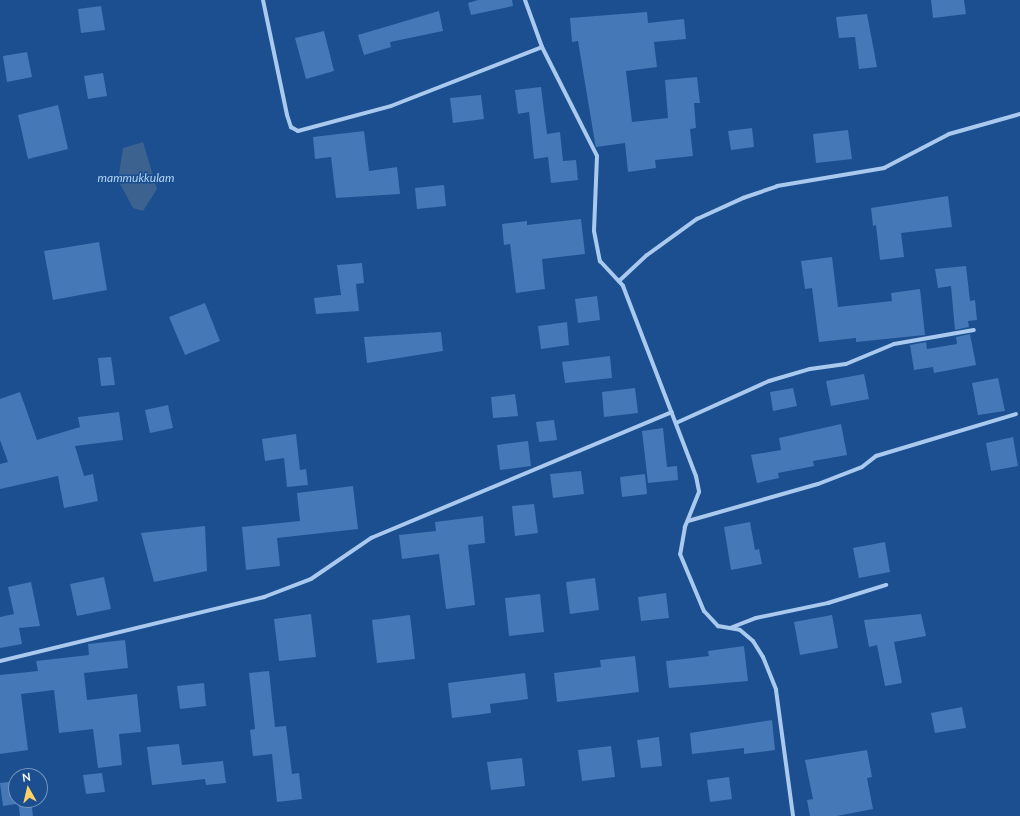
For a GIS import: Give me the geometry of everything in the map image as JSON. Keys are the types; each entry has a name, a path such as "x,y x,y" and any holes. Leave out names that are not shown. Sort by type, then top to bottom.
{"street":[{"path":"263,0 290,127 298,131 391,106 542,48"},
{"path":"525,0 542,48 597,156 594,231 600,261 619,281 672,412 699,492 688,521 680,554 691,584 704,611 718,626 740,630 753,641 776,690 793,816"},
{"path":"619,281 647,255 698,219 743,198 777,186 884,168 949,134 1020,114"},
{"path":"676,423 769,381 810,369 846,364 894,344 974,330"},
{"path":"0,661 264,597 311,579 371,538 672,412"},
{"path":"688,521 818,484 862,467 883,454 1016,414"},
{"path":"730,628 756,618 828,603 886,585"}],"water":[{"name":"mammukkulam","path":"143,142 157,189 143,211 133,208 118,180 123,148"}],"building":[{"path":"478,0 512,0 513,6 471,15 468,3"},
{"path":"931,0 964,0 966,14 933,18"},
{"path":"101,6 105,30 81,33 78,9"},
{"path":"439,11 443,31 390,42 391,47 364,55 358,35"},
{"path":"647,12 648,23 684,19 686,39 654,42 657,67 626,71 632,122 668,118 665,80 697,77 700,103 694,103 696,128 690,129 693,156 655,160 656,168 628,172 625,143 596,147 578,41 572,42 570,18"},
{"path":"867,14 877,67 859,69 855,37 839,38 836,17"},
{"path":"324,31 334,71 306,79 295,38"},
{"path":"27,52 32,77 7,82 3,56"},
{"path":"103,73 107,96 88,99 84,76"},
{"path":"541,87 547,134 560,132 563,161 576,160 578,180 551,183 548,157 534,159 529,112 518,114 515,90"},
{"path":"481,95 484,119 453,123 450,98"},
{"path":"58,105 68,149 28,159 18,115"},
{"path":"752,128 754,147 731,150 728,131"},
{"path":"848,130 852,159 816,163 813,134"},
{"path":"364,131 369,171 397,167 400,194 336,198 331,157 315,159 313,137"},
{"path":"444,185 446,206 417,209 415,188"},
{"path":"948,196 952,227 901,233 904,257 880,260 876,225 873,226 871,208"},
{"path":"581,219 585,254 542,259 545,289 516,293 510,244 504,245 502,224 527,221 527,225"},
{"path":"99,242 107,290 53,300 44,251"},
{"path":"832,257 838,307 892,301 891,293 920,289 925,335 856,342 856,338 819,342 812,288 805,289 801,261"},
{"path":"362,263 364,283 356,284 359,311 316,314 314,298 341,295 337,265"},
{"path":"966,266 970,301 975,300 977,320 968,321 969,327 955,330 951,286 938,288 935,269"},
{"path":"597,296 600,320 578,323 575,299"},
{"path":"205,303 220,341 185,355 169,317"},
{"path":"567,322 569,345 541,349 538,326"},
{"path":"441,332 443,351 367,363 364,337"},
{"path":"970,334 976,365 934,373 933,367 914,370 910,345 926,342 927,349 957,344 956,337"},
{"path":"610,356 612,378 565,383 562,362"},
{"path":"111,357 115,385 101,386 98,358"},
{"path":"864,374 869,399 831,406 826,381"},
{"path":"998,378 1005,411 978,415 972,383"},
{"path":"635,388 638,413 604,417 602,392"},
{"path":"793,388 797,406 773,411 770,392"},
{"path":"20,392 37,440 80,427 78,417 119,412 123,440 75,446 84,476 93,474 98,501 64,508 58,476 0,489 0,464 8,462 0,440 0,399"},
{"path":"515,394 518,416 493,418 491,397"},
{"path":"168,405 173,428 150,433 145,410"},
{"path":"554,420 557,440 539,442 536,422"},
{"path":"841,424 847,455 813,461 814,466 778,473 779,478 757,483 751,455 781,450 779,438"},
{"path":"663,428 667,467 677,466 678,480 648,483 642,431"},
{"path":"296,434 300,470 306,469 308,485 287,487 284,458 265,461 262,439"},
{"path":"1013,437 1018,466 991,471 986,443"},
{"path":"528,441 531,466 500,470 497,445"},
{"path":"581,471 584,494 553,498 550,474"},
{"path":"645,474 647,494 622,497 620,477"},
{"path":"353,486 358,529 277,538 280,566 246,570 242,527 300,521 297,493"},
{"path":"534,504 538,533 515,536 512,506"},
{"path":"483,516 485,543 468,545 475,605 446,609 439,554 402,559 399,535 436,531 435,522"},
{"path":"750,522 755,550 759,549 762,564 731,570 724,527"},
{"path":"205,526 207,571 154,582 141,533"},
{"path":"885,542 890,572 859,578 853,548"},
{"path":"104,577 111,609 77,616 70,584"},
{"path":"595,578 599,610 570,614 566,582"},
{"path":"31,582 40,626 19,628 22,644 0,648 0,617 14,614 8,587"},
{"path":"666,593 669,618 641,621 638,597"},
{"path":"540,594 544,632 509,636 505,598"},
{"path":"311,614 316,657 279,661 274,619"},
{"path":"921,614 926,636 894,642 902,683 885,686 877,645 869,647 864,620"},
{"path":"410,615 415,659 377,663 372,620"},
{"path":"832,615 838,648 800,655 794,622"},
{"path":"125,640 128,668 84,673 87,700 137,694 141,732 119,734 122,765 98,768 93,729 59,733 54,690 21,694 28,750 0,754 0,675 38,671 36,661 89,655 88,644"},
{"path":"744,646 748,681 669,688 666,661 709,656 708,651"},
{"path":"635,656 639,692 557,702 554,673 601,667 600,660"},
{"path":"269,671 275,727 286,726 292,774 299,773 302,799 277,802 272,754 253,756 250,730 255,729 249,673"},
{"path":"525,673 528,699 490,704 491,713 452,718 448,683"},
{"path":"204,683 206,706 180,709 177,686"},
{"path":"962,707 966,728 935,733 931,713"},
{"path":"772,720 775,750 744,754 744,748 692,754 690,733"},
{"path":"659,737 662,766 641,768 637,740"},
{"path":"179,744 182,765 223,761 226,783 206,785 205,779 152,785 147,747"},
{"path":"611,746 615,777 582,781 578,750"},
{"path":"867,750 872,777 867,778 873,809 837,816 810,816 807,800 813,799 805,760"},
{"path":"522,758 525,786 491,790 487,762"},
{"path":"102,773 105,792 86,794 83,775"},
{"path":"729,777 732,799 710,802 707,780"},
{"path":"8,782 8,805 3,806 0,783"},
{"path":"19,808 32,808 33,816 20,816"}]}
